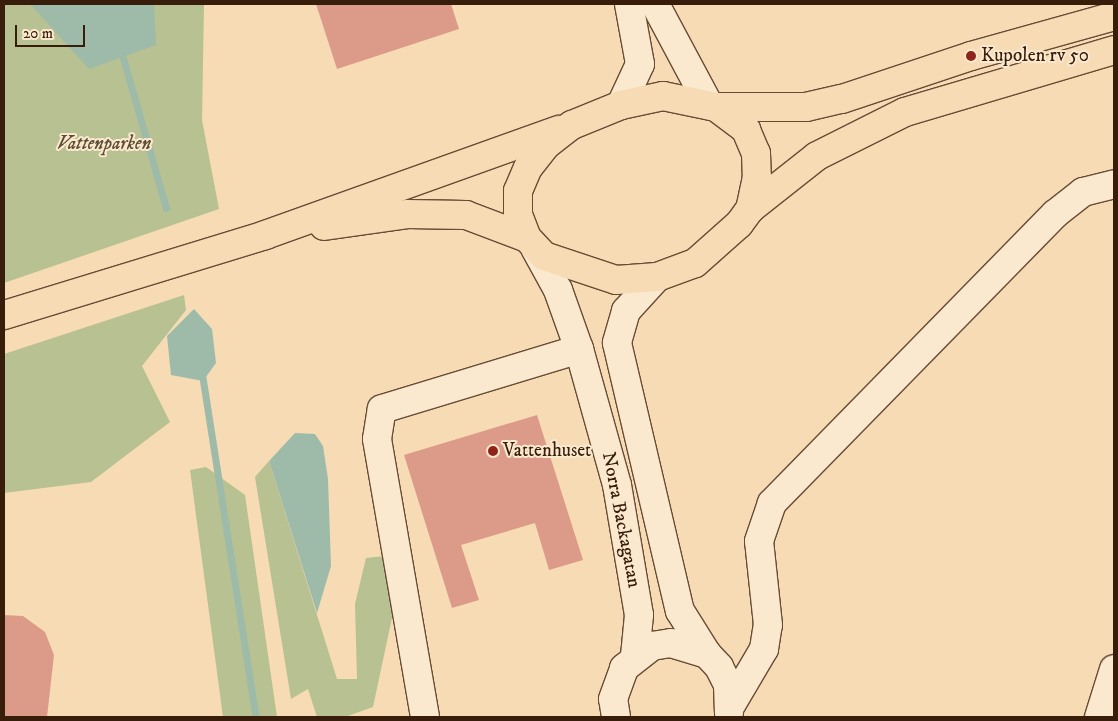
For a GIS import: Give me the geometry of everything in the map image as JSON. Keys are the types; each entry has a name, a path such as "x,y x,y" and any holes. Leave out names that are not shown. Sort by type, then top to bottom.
{"highway":[{"path":"4,315 265,235 572,125 621,105 663,96 713,106 806,107 842,99 1114,16"},
{"path":"265,235 437,213 481,219 531,243 555,262 596,276 616,280 657,277 695,263 716,248 750,209 817,156 905,112 1114,50"},
{"path":"713,106 737,121 754,146 757,178 750,209"},
{"path":"531,243 517,203 522,179 546,145 572,125"}],"street":[{"path":"621,105 640,64 629,4"},
{"path":"655,4 713,106"},
{"path":"729,711 764,649 768,624 758,541 772,503 1054,214 1083,192 1114,184"},
{"name":"Norra Backagatan","path":"531,243 558,290 579,349 617,485 639,615 635,656"},
{"name":"Norra Backagatan","path":"657,277 626,311 617,343 680,611 713,661 729,711"},
{"path":"424,717 377,439 382,409 579,349"},
{"path":"609,711 624,668 635,656 671,643 713,661 764,649"},
{"path":"1099,717 1114,669"}],"green space":[{"name":"Vattenparken","path":"4,4 204,4 202,120 219,209 4,283"},
{"path":"184,295 186,310 142,366 170,422 91,482 4,493 4,354"},
{"path":"269,461 337,679 357,679 355,604 366,558 384,556 396,599 373,707 345,717 317,717 308,689 291,699 255,477"},
{"path":"206,467 245,495 277,717 223,717 190,470"}],"shaded area":[{"path":"30,4 154,4 156,45 89,69"},
{"path":"194,309 212,329 216,363 203,381 171,375 167,336"},
{"path":"295,433 315,434 323,446 328,479 331,566 317,613 269,461"}],"building":[{"path":"316,4 451,4 459,29 337,69"},
{"path":"537,415 583,560 549,570 535,523 461,545 479,600 452,608 404,455"},
{"path":"4,615 23,616 45,632 54,655 47,717 4,717"}],"waterway":[{"path":"123,58 166,208"},
{"path":"202,374 256,717"}],"place":[{"name":"Kupolen rv 50","path":"971,56"},
{"name":"Vattenhuset","path":"493,451"}]}
